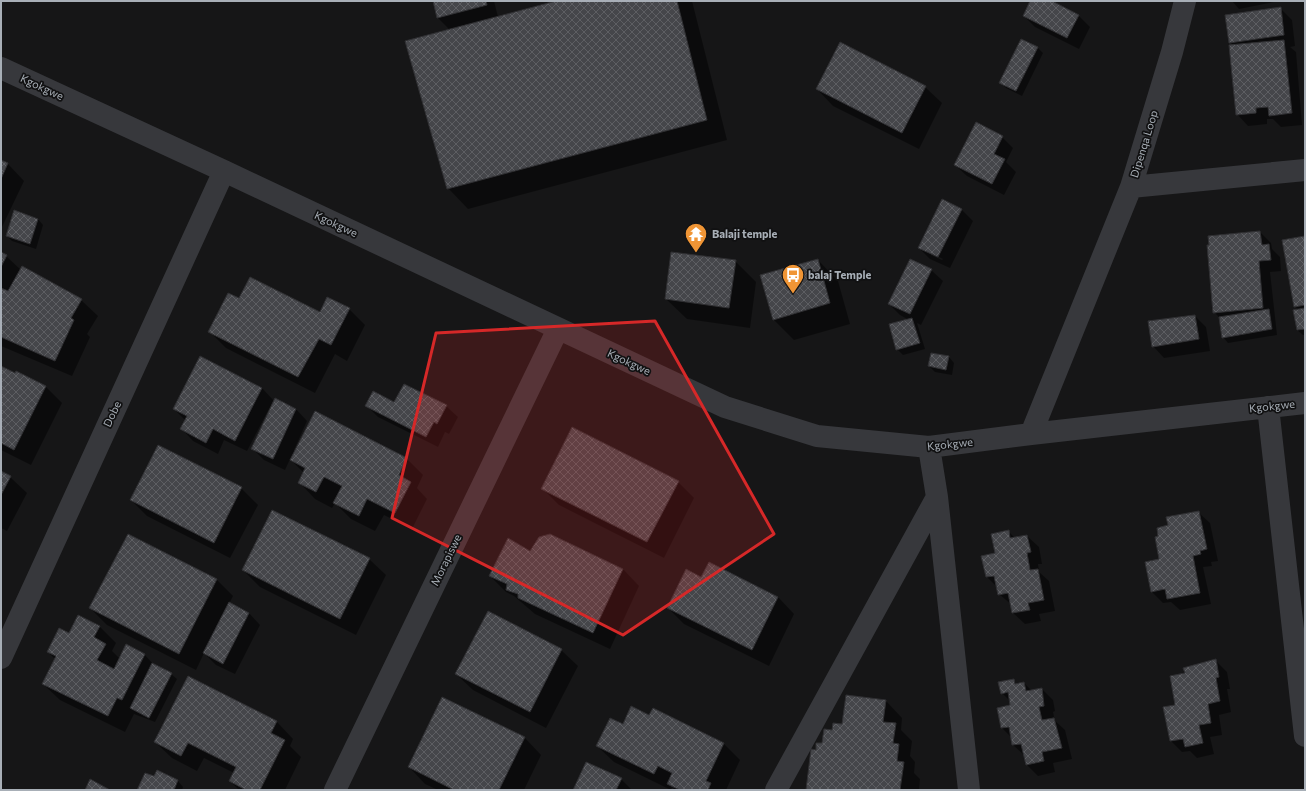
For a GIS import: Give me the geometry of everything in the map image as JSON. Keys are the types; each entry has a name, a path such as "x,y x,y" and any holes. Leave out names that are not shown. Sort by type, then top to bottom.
{"street":[{"name":"Dipenqa Loop","path":"1185,1 1172,52 1131,188 1305,170"},
{"name":"Kgokgwe","path":"1,68 224,171 725,407 816,436 929,447 1305,403"},
{"name":"Dobe","path":"1,658 224,171"},
{"path":"1031,434 1131,188"},
{"name":"Morapiswe","path":"334,790 558,329"},
{"path":"1268,407 1305,736"},
{"path":"929,447 937,498 969,790"},
{"path":"776,790 937,498"}],"highlighted area":[{"path":"655,321 774,534 623,635 392,518 436,333"}],"building":[{"path":"433,1 486,1 487,5 437,18"},
{"path":"556,1 677,1 707,120 447,189 405,41"},
{"path":"1030,1 1052,1 1079,15 1067,38 1023,16"},
{"path":"1281,7 1284,35 1229,43 1225,15"},
{"path":"1021,39 1038,47 1016,91 999,83"},
{"path":"1284,40 1292,113 1269,116 1268,107 1256,108 1256,113 1236,115 1229,45"},
{"path":"840,42 926,86 902,133 816,89"},
{"path":"976,122 1003,136 994,154 1005,159 992,184 954,165"},
{"path":"1,160 8,163 1,179"},
{"path":"942,199 962,209 938,257 918,248"},
{"path":"14,210 38,219 30,244 6,236"},
{"path":"1260,231 1262,245 1269,244 1271,260 1259,261 1263,308 1213,313 1207,245 1209,245 1208,236"},
{"path":"1305,236 1305,305 1294,307 1282,240"},
{"path":"1,252 7,255 1,267"},
{"path":"671,252 736,260 729,308 665,299"},
{"path":"818,259 830,303 773,320 760,275"},
{"path":"910,259 932,269 910,314 888,304"},
{"path":"22,266 82,299 71,318 74,320 55,361 1,337 1,288 8,291"},
{"path":"250,277 320,312 327,297 350,308 331,345 319,339 298,377 208,332 228,293 239,298"},
{"path":"1305,308 1305,329 1297,330 1293,310"},
{"path":"1269,309 1272,329 1222,338 1219,317"},
{"path":"1195,315 1199,339 1152,347 1148,321"},
{"path":"912,318 920,343 896,350 889,324"},
{"path":"931,353 949,356 946,370 928,366"},
{"path":"200,356 262,388 235,441 213,429 206,443 180,429 187,416 173,409"},
{"path":"1,366 15,373 16,371 46,386 14,450 1,443"},
{"path":"404,384 447,405 437,424 434,422 426,437 365,406 373,391 394,402"},
{"path":"275,398 296,409 273,459 251,449"},
{"path":"315,411 407,458 399,475 411,482 395,513 367,499 359,516 333,503 342,486 324,477 316,492 298,483 305,468 290,460"},
{"path":"572,427 679,481 647,542 541,489"},
{"path":"158,445 242,487 214,543 130,500"},
{"path":"1,471 11,476 1,495"},
{"path":"272,510 370,558 340,619 242,570"},
{"path":"1199,511 1207,549 1200,551 1201,554 1193,556 1200,593 1167,599 1165,589 1151,592 1145,562 1159,559 1155,537 1158,536 1157,528 1168,525 1166,517"},
{"path":"1009,530 1010,538 1027,535 1031,552 1027,553 1030,570 1038,569 1044,600 1028,603 1030,610 1012,613 1008,593 998,595 994,576 986,577 981,556 995,553 991,534"},
{"path":"128,534 217,579 179,654 89,608"},
{"path":"550,534 623,569 593,633 518,598 518,594 506,590 507,584 489,576 508,538 530,551 539,537"},
{"path":"709,562 778,597 752,650 667,608 686,569 701,577"},
{"path":"229,602 249,613 223,664 203,653"},
{"path":"488,611 562,649 530,712 455,674"},
{"path":"78,615 100,626 94,637 106,644 97,660 114,669 126,644 145,654 122,700 117,698 108,716 42,684 56,656 47,652 59,628 69,633"},
{"path":"1216,659 1219,677 1216,678 1220,701 1208,704 1211,723 1199,725 1203,743 1185,747 1183,739 1170,741 1163,707 1175,705 1170,676 1185,673 1183,668"},
{"path":"152,663 172,673 149,718 130,708"},
{"path":"188,676 277,721 271,733 285,740 260,790 246,790 229,781 236,767 188,743 181,756 154,742"},
{"path":"1014,679 1015,684 1024,682 1026,691 1042,688 1044,706 1039,707 1042,720 1054,718 1062,748 1042,752 1044,761 1026,765 1021,744 1012,745 1009,727 1001,728 997,708 1010,705 1008,692 1001,694 998,682"},
{"path":"846,695 886,700 883,722 896,723 893,743 899,744 897,761 904,762 900,790 806,790 811,749 816,750 816,743 822,743 824,729 832,730 833,723 842,724"},
{"path":"442,697 525,737 499,790 454,790 408,767"},
{"path":"631,706 649,715 653,708 724,743 706,781 711,783 708,790 680,790 667,784 672,773 658,766 654,774 596,746 610,718 623,724"},
{"path":"586,762 622,778 616,790 573,790"},
{"path":"157,770 178,780 174,790 137,790 145,773 154,776"},
{"path":"90,779 110,790 85,790"}],"place":[{"name":"Balaji temple","path":"696,254"},
{"name":"balaj Temple","path":"793,294"}]}
